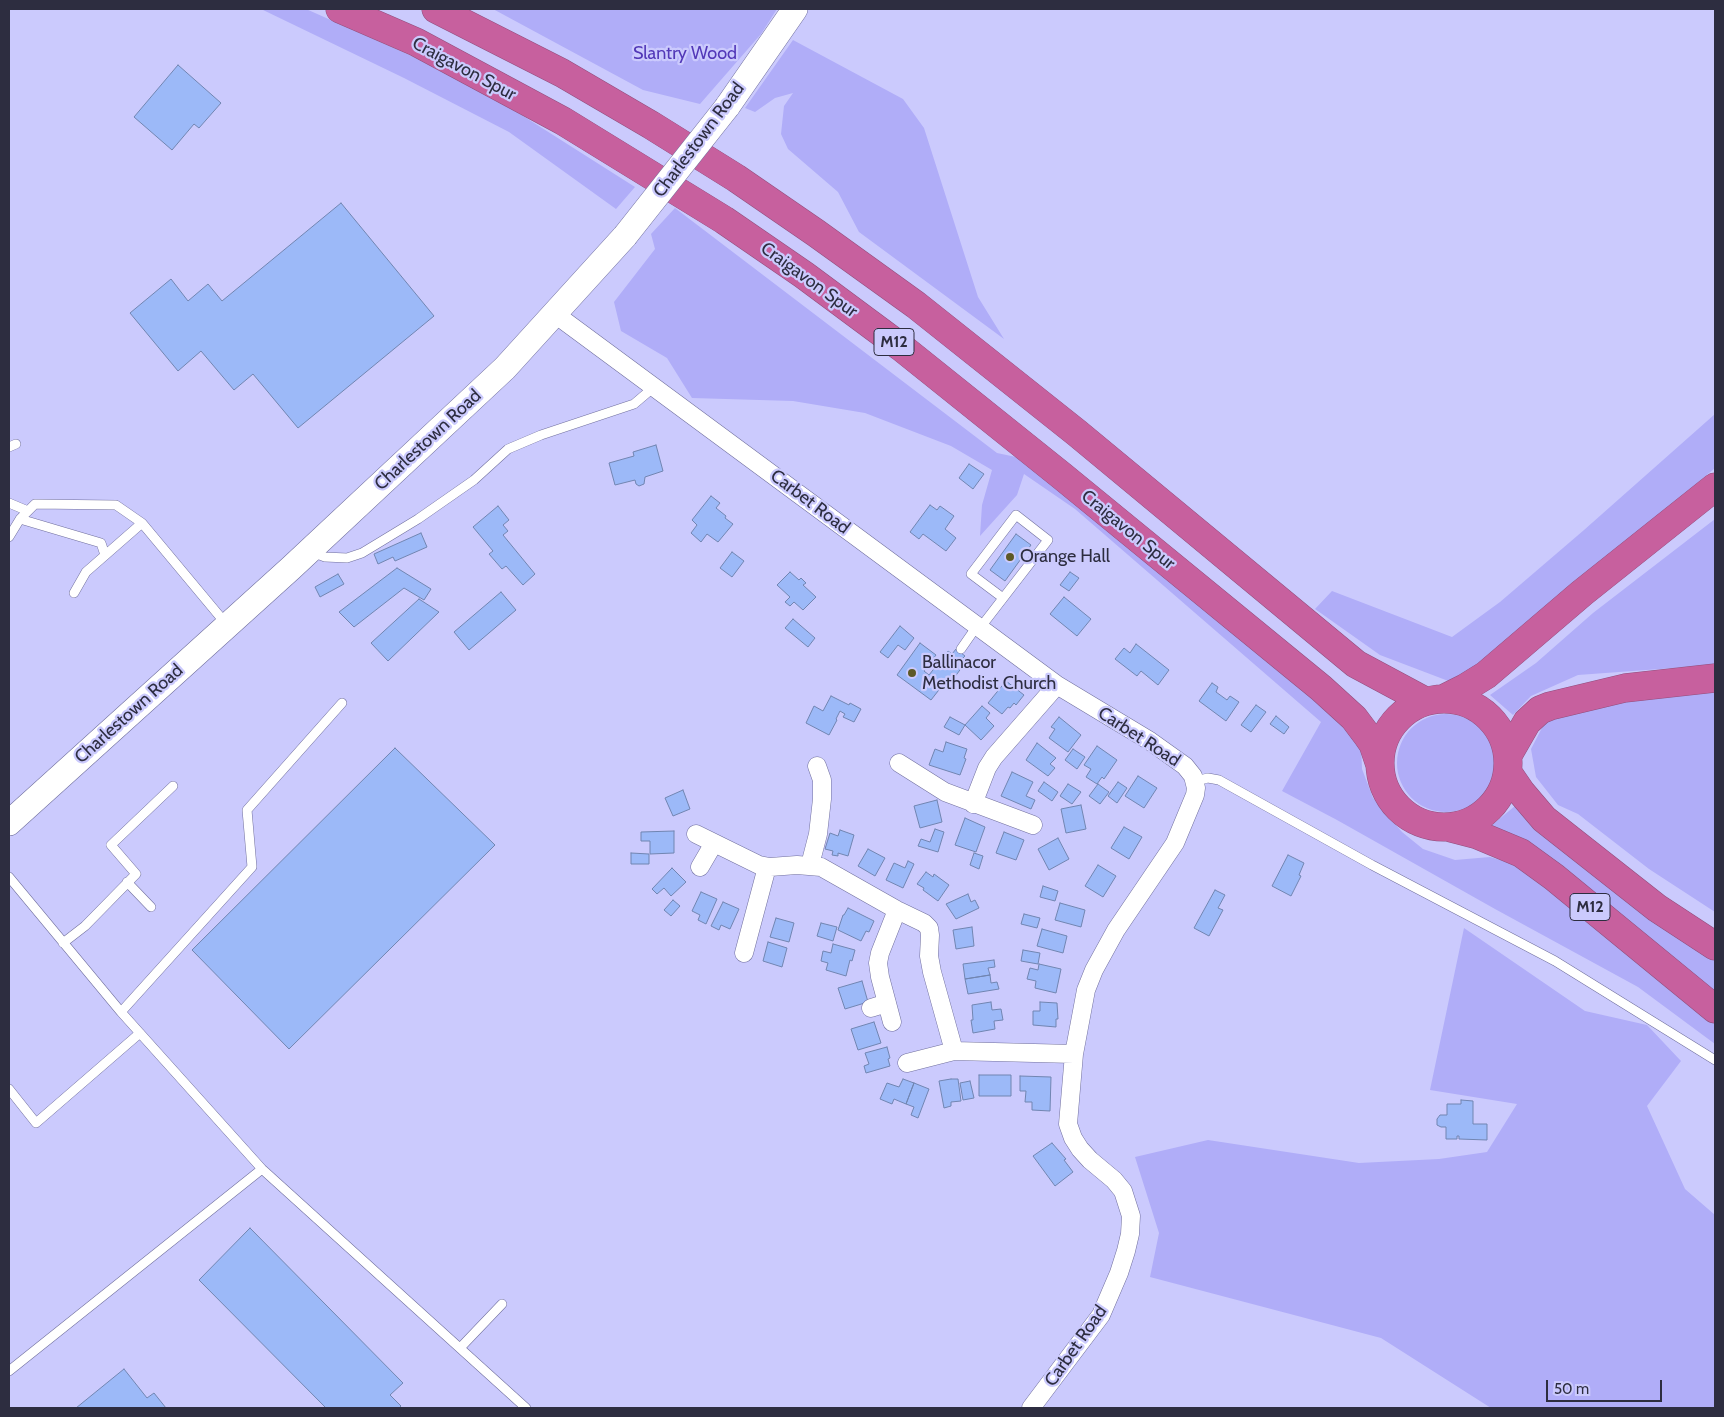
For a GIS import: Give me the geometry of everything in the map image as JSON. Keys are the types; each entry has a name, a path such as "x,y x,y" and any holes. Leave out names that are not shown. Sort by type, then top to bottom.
{"highway":[{"name":"Craigavon Spur","path":"340,9 416,42 563,121 724,220 804,275 909,353 1321,688 1354,718 1373,744 1380,765"},
{"name":"M12","path":"436,9 562,74 651,125 736,178 808,228 916,305 1054,415 1356,664 1434,700 1460,701 1481,710 1502,735 1508,764 1522,792 1544,819 1657,908 1715,946"},
{"path":"1434,700 1465,688 1486,675 1582,593 1715,487"},
{"path":"1508,764 1527,722 1540,710 1625,688 1715,678"},
{"name":"M12","path":"1434,700 1408,710 1398,718 1382,745 1380,765 1382,782 1391,800 1400,811 1422,824 1431,827 1451,828 1478,835 1521,852 1715,1009"},
{"name":"M12","path":"1451,828 1467,824 1483,815 1495,804 1504,788 1508,764"}],"main road":[{"name":"Charlestown Road","path":"9,823 310,551 505,368 625,236 727,107 796,9"}],"street":[{"name":"Carbet Road","path":"555,314 1057,685 1150,741 1178,761 1190,771 1195,781 1195,795 1174,843 1116,930 1094,970 1086,990 1074,1054 1068,1124 1073,1138 1080,1149 1114,1180 1123,1191 1131,1216 1130,1234 1120,1273 1101,1315 1032,1408"},
{"path":"973,804 987,768 994,757 1057,685"},
{"path":"899,763 945,792 1033,825"},
{"path":"810,865 818,834 822,799 822,780 817,766"},
{"path":"696,834 759,865 767,867 810,865 821,867 897,910 924,922 929,928 929,956 932,972 954,1051"},
{"path":"700,867 714,843"},
{"path":"744,953 767,867"},
{"path":"892,1022 879,1006 878,963 897,910"},
{"path":"908,1063 954,1051 1074,1054"}],"lane":[{"path":"310,551 325,557 347,558 362,553 418,519 474,480 508,449 541,435 634,404 654,387"},
{"path":"9,503 28,511"},
{"path":"9,537 20,519 35,504 116,505 142,522 227,625"},
{"path":"961,649 979,627 1002,598 1048,540 1016,515 971,574 1002,598"},
{"path":"20,519 101,543 105,555"},
{"path":"74,593 86,572 142,522"},
{"path":"121,1012 252,867 247,810 342,703"},
{"path":"1195,781 1208,778 1219,780 1554,961 1715,1060"},
{"path":"64,943 85,926 136,874 111,845 173,786"},
{"path":"9,877 121,1012 262,1169 526,1408"},
{"path":"127,882 151,907"},
{"path":"9,1089 36,1123 140,1033"},
{"path":"9,1372 262,1169"},
{"path":"460,1348 502,1304"}],"green space":[{"path":"261,9 306,9 468,81 635,187 616,209 509,132 404,78"},
{"name":"Slantry Wood","path":"493,9 777,9 761,34 700,104 643,90"},
{"path":"793,40 903,99 924,128 978,297 1004,339 859,232 838,192 788,149 781,134 784,106 793,93 775,98 755,112 745,108"},
{"path":"675,208 997,453 1030,460 1277,665 1361,742 1362,769 1373,798 1402,832 1423,849 1455,860 1490,857 1518,865 1715,1020 1715,1044 1638,987 1282,791 1321,722 1075,509 1024,474 1017,495 980,536 982,505 992,470 951,446 865,413 793,401 692,398 667,358 621,331 614,302 655,249 651,234"},
{"path":"1715,414 1715,468 1500,650 1451,682 1380,655 1315,609 1332,591 1452,637 1500,602"},
{"path":"1715,519 1715,665 1578,675 1531,696 1513,715 1490,695 1536,663 1593,613"},
{"path":"1715,689 1715,912 1649,869 1578,814 1558,805 1536,777 1531,749 1544,724 1571,708"},
{"path":"1446,714 1465,718 1481,728 1491,744 1495,763 1491,782 1481,798 1465,808 1446,812 1427,808 1411,798 1401,782 1397,763 1401,744 1411,728 1427,718"},
{"path":"1515,806 1715,955 1715,995 1486,830"},
{"path":"1464,928 1585,1011 1647,1025 1681,1061 1647,1106 1685,1189 1715,1215 1715,1408 1491,1408 1381,1338 1150,1277 1159,1233 1135,1157 1208,1140 1359,1163 1439,1159 1487,1152 1517,1104 1430,1090"}],"building":[{"path":"178,65 221,103 199,128 194,124 172,150 134,117"},
{"path":"341,203 434,316 298,428 253,374 234,390 201,351 178,371 130,313 171,279 188,301 208,284 222,301"},
{"path":"656,445 663,471 645,477 644,484 639,486 635,480 615,485 609,463 634,456 633,452"},
{"path":"969,464 984,474 973,489 959,478"},
{"path":"711,496 720,503 716,508 733,524 718,542 707,534 701,542 691,533 697,525 692,520"},
{"path":"930,505 937,510 940,506 954,516 945,529 956,538 946,551 923,534 919,539 910,532"},
{"path":"498,506 509,520 503,525 508,531 503,535 535,574 523,585 506,566 502,569 489,554 493,551 473,527"},
{"path":"421,533 427,547 395,561 393,557 378,564 374,554"},
{"name":"Orange Hall","path":"1016,534 1031,545 1005,581 990,570"},
{"path":"732,552 744,561 732,577 720,568"},
{"path":"397,568 431,589 424,600 404,588 354,627 339,612"},
{"path":"790,572 799,580 801,578 806,583 803,585 816,597 803,610 794,602 790,606 785,602 790,597 777,585"},
{"path":"1070,572 1079,578 1069,591 1060,585"},
{"path":"338,574 344,584 320,597 315,587"},
{"path":"501,592 516,610 469,650 454,632"},
{"path":"1064,597 1091,619 1077,636 1050,614"},
{"path":"419,599 439,612 388,661 371,643"},
{"path":"793,619 815,638 808,647 785,628"},
{"path":"900,626 914,638 905,650 898,645 888,658 880,652"},
{"name":"Ballinacor Methodist Church","path":"920,643 936,655 924,671 929,675 948,651 952,654 956,649 965,656 961,660 965,663 946,689 942,686 931,700 897,675"},
{"path":"1136,644 1169,670 1158,685 1141,671 1137,676 1115,659 1124,648 1130,653"},
{"path":"1006,681 1024,695 1016,705 1014,703 1002,714 988,703"},
{"path":"1212,683 1218,687 1216,692 1227,700 1230,696 1239,702 1226,721 1199,701"},
{"path":"831,696 861,709 854,722 843,717 845,714 840,711 829,735 806,723 814,706 823,711"},
{"path":"1256,705 1266,712 1251,732 1241,725"},
{"path":"982,706 990,713 986,718 994,726 981,740 965,725"},
{"path":"1276,716 1289,727 1284,734 1270,724"},
{"path":"950,717 965,725 959,735 944,727"},
{"path":"1059,717 1081,735 1068,752 1049,738 1055,729 1051,727"},
{"path":"946,742 967,749 964,758 966,759 960,775 929,765 935,749 943,752"},
{"path":"1037,743 1056,758 1050,764 1055,768 1048,776 1026,760"},
{"path":"1097,746 1117,760 1104,779 1102,777 1097,784 1086,777 1091,769 1084,765"},
{"path":"395,748 495,845 289,1049 192,950"},
{"path":"1073,749 1085,757 1077,769 1065,760"},
{"path":"1012,772 1033,782 1026,796 1035,800 1031,809 1001,796"},
{"path":"1138,776 1157,788 1144,808 1125,796"},
{"path":"1044,782 1058,792 1052,801 1038,791"},
{"path":"1118,782 1127,788 1117,803 1108,796"},
{"path":"1068,784 1081,792 1072,804 1060,796"},
{"path":"1098,784 1109,792 1100,804 1089,796"},
{"path":"683,790 690,809 673,816 665,798"},
{"path":"937,800 942,822 920,828 914,806"},
{"path":"1081,805 1086,829 1066,833 1061,809"},
{"path":"965,818 985,827 976,852 955,845"},
{"path":"1124,827 1142,837 1129,859 1111,848"},
{"path":"935,829 944,832 938,852 918,846 921,839 930,842"},
{"path":"840,830 854,835 848,856 838,853 838,856 832,855 833,851 825,849 830,833 838,836"},
{"path":"674,831 674,853 650,854 650,841 641,841 641,832"},
{"path":"1004,832 1024,840 1016,860 996,853"},
{"path":"1058,838 1069,859 1049,870 1038,849"},
{"path":"868,849 885,858 875,876 858,866"},
{"path":"631,853 649,854 649,864 631,864"},
{"path":"974,853 983,856 979,869 970,865"},
{"path":"1288,855 1304,863 1299,875 1301,876 1291,896 1272,886"},
{"path":"908,861 914,864 903,888 886,880 894,863 905,868"},
{"path":"1098,865 1116,876 1103,897 1085,886"},
{"path":"672,868 686,882 671,896 664,888 657,894 652,889"},
{"path":"926,872 933,877 934,874 949,885 938,901 917,884"},
{"path":"1043,886 1058,891 1055,901 1040,897"},
{"path":"1215,890 1225,895 1218,908 1223,910 1209,936 1194,928"},
{"path":"701,892 717,899 706,924 698,920 700,915 692,911"},
{"path":"968,894 971,902 975,900 979,908 956,919 946,904"},
{"path":"673,900 680,906 671,916 664,910"},
{"path":"723,902 739,909 730,929 721,925 719,930 711,926"},
{"path":"1060,903 1085,910 1081,927 1055,920"},
{"path":"848,908 874,921 869,932 866,931 861,941 838,930 843,915"},
{"path":"1024,914 1040,918 1037,928 1021,924"},
{"path":"776,918 794,923 789,942 770,937"},
{"path":"821,923 837,927 833,941 817,936"},
{"path":"972,927 974,946 956,949 953,930"},
{"path":"1042,929 1067,936 1063,953 1037,946"},
{"path":"768,942 787,948 782,967 763,961"},
{"path":"833,944 855,950 846,976 826,970 828,963 821,961 823,951 831,953"},
{"path":"1023,950 1040,953 1038,964 1021,961"},
{"path":"994,960 995,967 988,968 990,975 965,979 963,964"},
{"path":"1039,964 1061,969 1056,993 1035,988 1036,981 1027,979 1030,968 1038,970"},
{"path":"990,975 991,983 997,982 999,989 968,994 965,979"},
{"path":"862,981 868,1002 845,1009 838,988"},
{"path":"991,1002 992,1010 1001,1009 1003,1020 994,1021 995,1029 973,1033 971,1020 973,1020 972,1005"},
{"path":"1040,1002 1057,1003 1058,1019 1056,1019 1056,1027 1033,1025 1033,1011 1040,1011"},
{"path":"874,1022 881,1043 858,1050 851,1029"},
{"path":"887,1047 890,1066 866,1073 864,1066 869,1064 865,1053"},
{"path":"979,1075 1011,1075 1011,1096 979,1096"},
{"path":"1020,1076 1051,1077 1050,1111 1032,1110 1032,1102 1025,1102 1026,1091 1020,1091"},
{"path":"903,1079 914,1083 906,1104 894,1099 892,1104 880,1099 887,1083 899,1087"},
{"path":"958,1079 961,1101 951,1102 951,1106 944,1108 939,1081"},
{"path":"970,1081 974,1098 963,1100 960,1083"},
{"path":"914,1083 929,1089 918,1118 911,1115 914,1107 906,1104"},
{"path":"1461,1100 1473,1101 1473,1124 1487,1124 1487,1140 1459,1139 1459,1136 1457,1136 1457,1139 1446,1139 1446,1127 1437,1125 1437,1119 1440,1115 1447,1115 1447,1104 1461,1104"},
{"path":"1052,1143 1066,1159 1064,1160 1073,1172 1055,1186 1033,1156"},
{"path":"250,1228 403,1383 390,1395 401,1406 399,1408 326,1408 199,1280"},
{"path":"124,1369 147,1398 154,1393 166,1408 76,1408"}],"place":[{"name":"Orange Hall","path":"1010,557"},
{"name":"Ballinacor Methodist Church","path":"912,673"}]}
